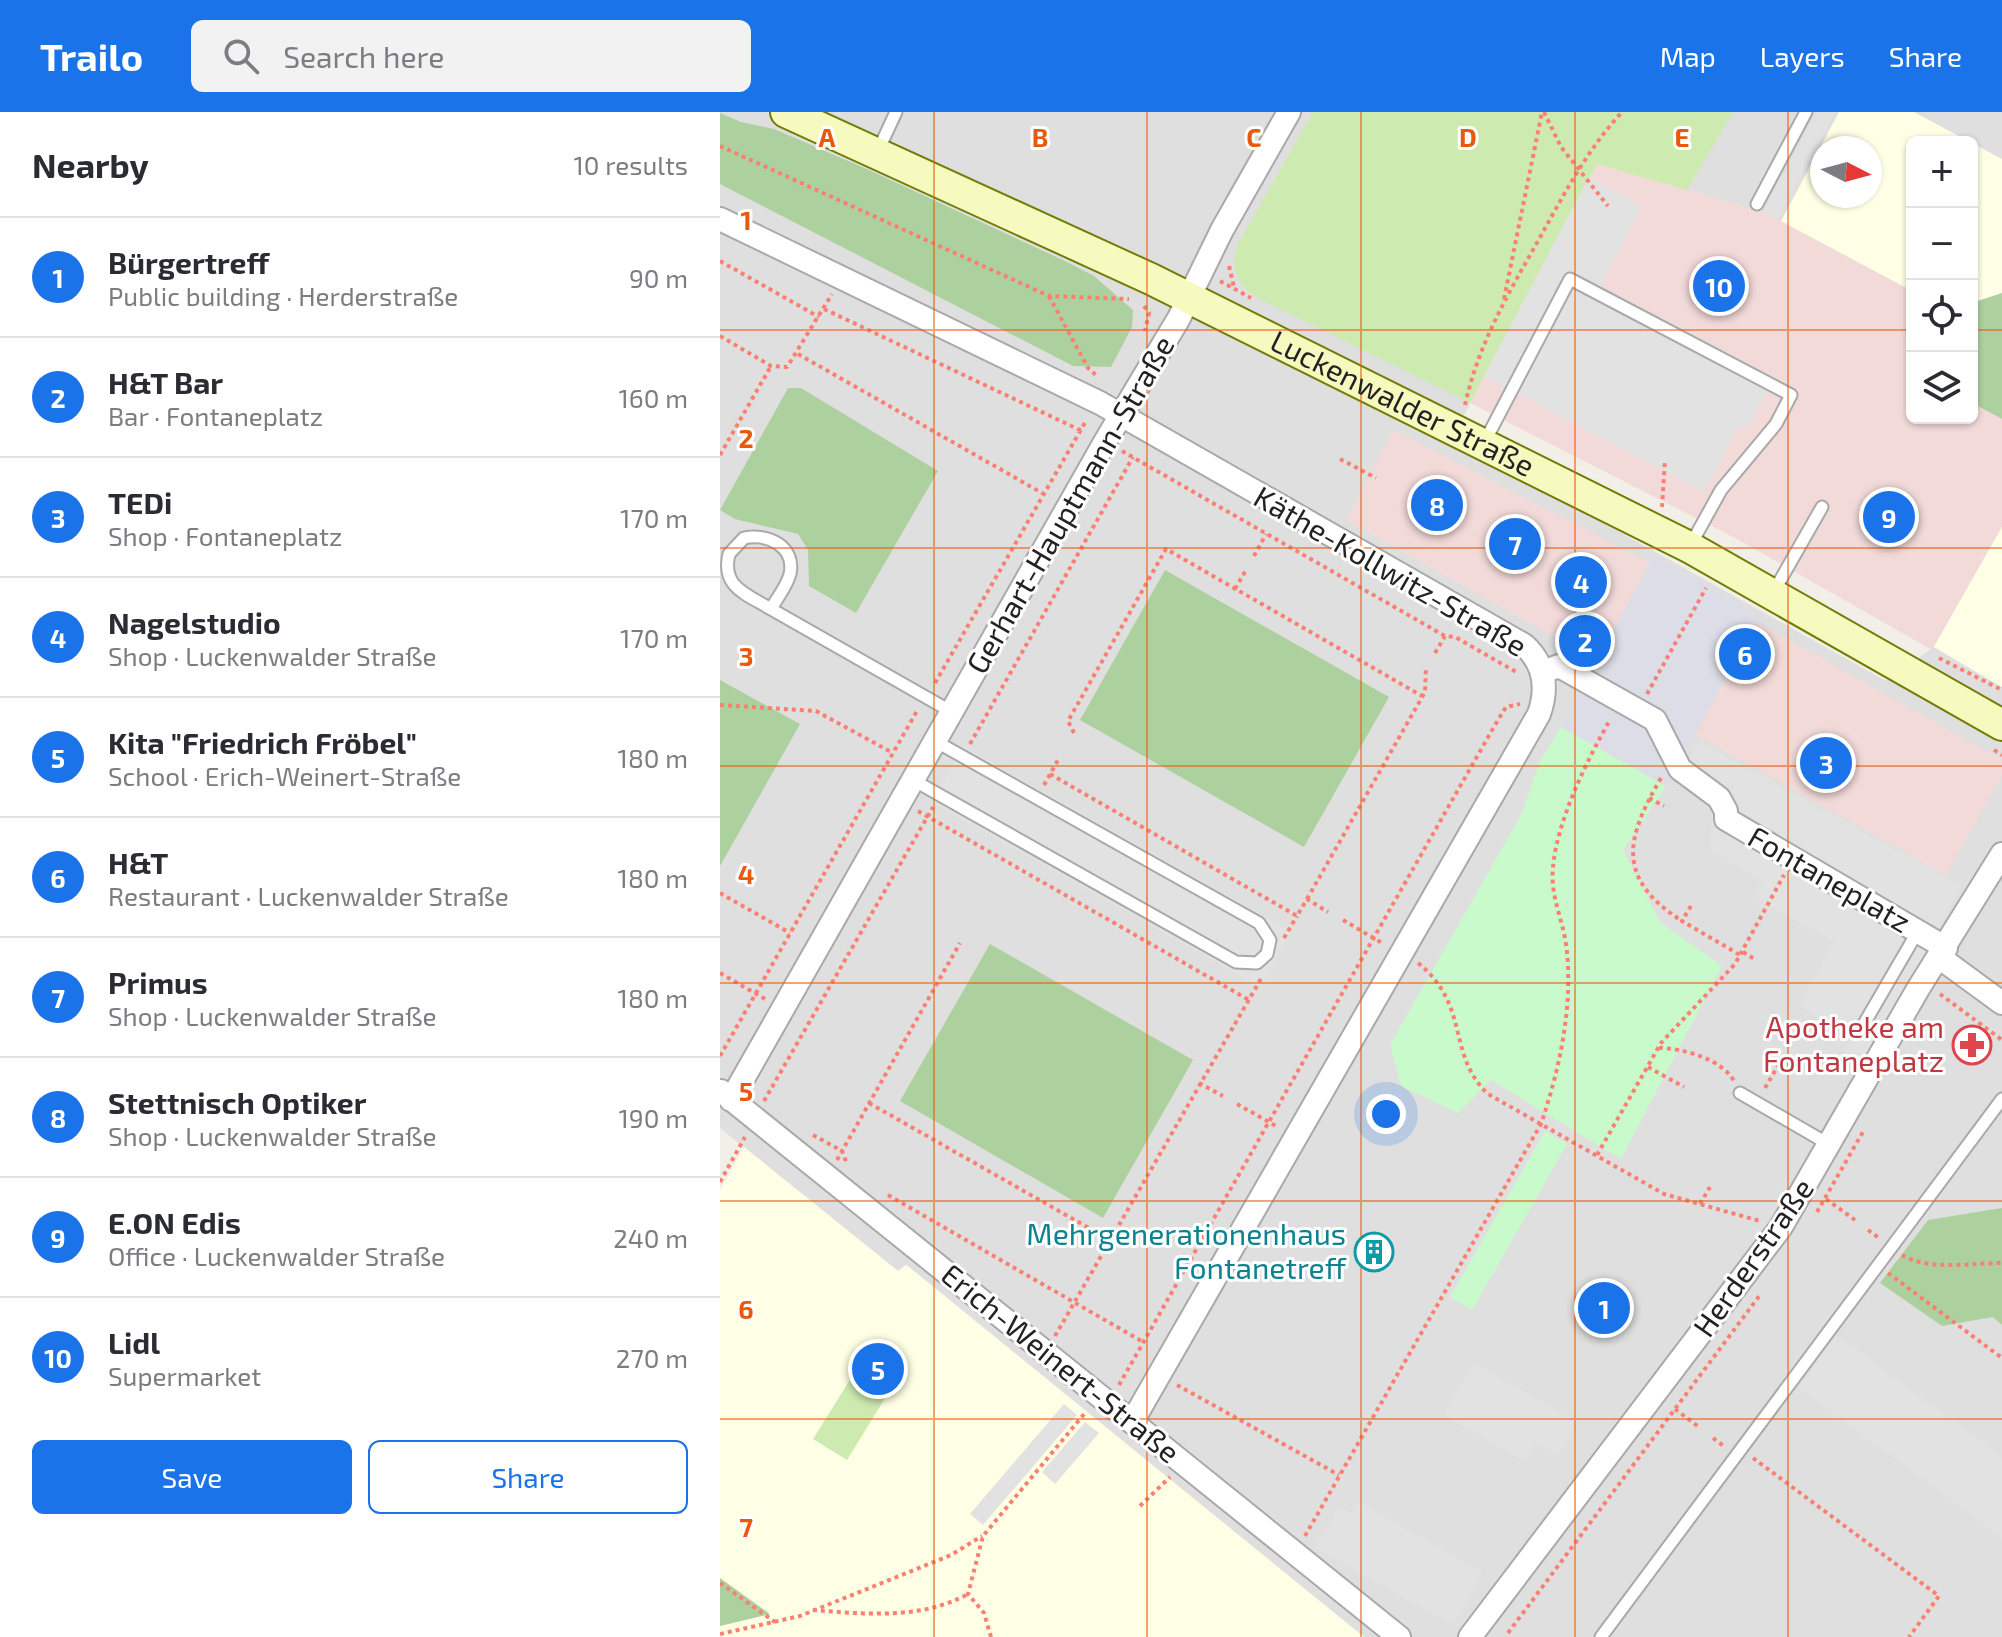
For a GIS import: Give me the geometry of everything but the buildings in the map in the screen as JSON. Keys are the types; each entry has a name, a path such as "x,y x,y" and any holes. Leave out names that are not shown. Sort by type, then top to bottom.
{"main road":[{"name":"Luckenwalder Straße","path":"786,112 877,153 1185,307 1483,444 1689,547 1772,594 1995,736"}],"street":[{"name":"Gerhart-Hauptmann-Straße","path":"726,1095 783,1009 1105,442 1123,417 1185,307 1222,230 1289,112"},
{"name":"Käthe-Kollwitz-Straße","path":"720,219 841,278 1102,393 1123,417 1524,645 1544,693 1539,714 1132,1422"},
{"name":"Fontaneplatz","path":"1535,675 1559,666 1655,720 1680,769 1723,804 1726,819 1918,931 2002,1003"},
{"name":"Herderstraße","path":"1470,1637 1781,1227 1831,1146 1918,989 2000,861"},
{"name":"Erich-Weinert-Straße","path":"726,1095 1399,1637"}],"lane":[{"path":"877,153 896,112"},
{"path":"1757,204 1806,112"},
{"path":"1483,444 1570,279 1791,395 1776,424 1721,490 1689,547"},
{"path":"1772,594 1822,507"},
{"path":"771,609 790,573 790,562 785,551 767,536 744,538 729,554 727,578 733,587 771,609 952,712"},
{"path":"913,780 1236,962 1257,963 1267,954 1270,940 1259,923 935,741"},
{"path":"1861,1029 1918,931"},
{"path":"1740,1093 1831,1146"},
{"path":"1601,1637 2002,1099"}],"path":[{"path":"1543,112 1561,147 1608,206"},
{"path":"1502,305 1543,112"},
{"path":"1465,405 1479,352 1502,305 1578,169 1622,112"},
{"path":"720,146 1049,296 1140,299 1185,307"},
{"path":"720,261 819,317"},
{"path":"720,336 771,366 787,367 798,354 841,278"},
{"path":"720,1056 1102,393 1049,296"},
{"path":"1140,299 1149,313 1142,340"},
{"path":"720,1634 775,1622 811,1610 951,1555 983,1536 1104,1399 1133,1360 1495,725 1506,707 1526,703 1535,675 1455,637 1445,636 1080,429 824,309"},
{"path":"798,354 1043,494"},
{"path":"720,455 771,366"},
{"path":"969,744 1133,457"},
{"path":"1340,459 1376,478"},
{"path":"1661,533 1665,460"},
{"path":"1254,556 1266,534"},
{"path":"1074,733 1068,721 1166,549 1422,696"},
{"path":"1235,589 1246,570"},
{"path":"1693,580 1719,595"},
{"path":"1295,1553 1541,1124 1552,1091 1567,994 1566,944 1552,885 1556,846 1582,769 1629,705 1706,588"},
{"path":"1435,653 1445,636"},
{"path":"1283,940 1422,696 1426,668"},
{"path":"720,705 816,711 893,753"},
{"path":"1995,736 2002,755"},
{"path":"1673,756 1634,829 1633,858 1654,902 1682,921 1756,960"},
{"path":"1043,786 1058,760"},
{"path":"1050,774 1297,916"},
{"path":"1649,798 1664,806"},
{"path":"901,801 1249,1000"},
{"path":"720,1181 928,816"},
{"path":"1597,1156 1659,1048 1742,954 1793,859"},
{"path":"720,893 790,933"},
{"path":"1307,899 1328,912"},
{"path":"1682,921 1691,906"},
{"path":"1343,920 1430,973 1448,996 1469,1070 1477,1083 1501,1103 1657,1191 1781,1227"},
{"path":"827,1177 960,943"},
{"path":"720,973 783,1009"},
{"path":"1046,1352 1263,976"},
{"path":"1938,992 2002,1040"},
{"path":"1659,1048 1699,1056 1730,1074 1740,1093"},
{"path":"1757,1103 1782,1059"},
{"path":"1648,1067 1684,1087"},
{"path":"1199,1083 1223,1096"},
{"path":"869,1103 1110,1240"},
{"path":"1237,1104 1296,1138"},
{"path":"842,1151 852,1175"},
{"path":"1808,1185 1855,1220"},
{"path":"1700,1204 1710,1187"},
{"path":"879,1190 1143,1342"},
{"path":"1891,1247 1911,1260 2002,1263"},
{"path":"1878,1265 2002,1358"},
{"path":"1133,1360 1339,1475"},
{"path":"1675,1409 1700,1428"},
{"path":"1741,1449 1939,1596 1909,1637"},
{"path":"1140,1506 1183,1463"},
{"path":"811,1610 867,1615 949,1605 968,1594 983,1536"},
{"path":"720,1583 775,1622"},
{"path":"968,1594 984,1613 991,1637"}],"shaded area":[{"path":"720,112 2002,112 2002,293 1978,301 1978,136 1906,136 1906,288 1763,212 1597,164 1452,438 1886,681 1934,647 2002,687 2002,1637 1364,1637 907,1265 898,1271 720,1128"},
{"path":"1817,112 1835,112 1822,136 1810,136 1810,159 1779,218 1764,210"},
{"path":"1839,112 1914,112 1959,136 1906,136 1906,288 1781,221 1810,166 1810,208 1882,208 1882,136 1826,136"},
{"path":"1978,146 2002,159 2002,293 1978,301"},
{"path":"1597,163 1763,212 1906,288 1906,424 1978,424 1978,406 2002,419 2002,527 1932,650 1737,539 1470,403"},
{"path":"1589,177 1642,206 1601,286 1774,377 1747,428 1739,425 1704,492 1484,376"},
{"path":"1394,430 1650,563 1598,661 1346,520"},
{"path":"2002,527 2002,687 1934,647"},
{"path":"1653,557 1760,617 1666,786 1561,727"},
{"path":"1757,622 2002,760 2002,775 1946,875 1694,734"},
{"path":"1699,741 1961,886 1865,1065 1844,1053 1852,1038 1799,1005 1834,942 1754,896 1762,880 1711,850 1712,794 1680,775"},
{"path":"963,746 1291,931 1260,987 931,802"},
{"path":"744,1147 898,1271 906,1265 1364,1637 720,1637 720,1626 769,1614 720,1578 720,1191"},
{"path":"1837,1335 2002,1458 2002,1538 1799,1387"},
{"path":"1474,1363 1577,1422 1558,1455 1535,1442 1524,1461 1444,1415"},
{"path":"1064,1404 1077,1415 983,1525 970,1514"},
{"path":"1085,1422 1099,1433 1055,1484 1042,1472"},
{"path":"1359,1502 1482,1573 1453,1625 1315,1547 1339,1507 1352,1514"}],"green space":[{"path":"1313,112 1733,112 1687,190 1597,164 1470,403 1256,297 1239,280 1234,267 1238,244"},
{"path":"720,113 741,122 774,129 869,170 1094,276 1133,310 1132,327 1111,367 1073,366 720,184"},
{"path":"2002,293 2002,419 1978,406 1978,301"},
{"path":"788,388 801,388 938,471 856,613 809,586 808,550 798,534 735,519 720,510"},
{"path":"1165,570 1389,697 1304,847 1080,720"},
{"path":"720,680 800,724 720,866"},
{"path":"1561,727 1666,786 1623,850 1660,922 1722,966 1621,1159 1491,1080 1458,1113 1401,1086 1390,1045 1521,815 1540,762"},
{"path":"990,944 1193,1060 1103,1218 900,1101"},
{"path":"1545,1131 1567,1144 1472,1310 1450,1297"},
{"path":"2002,1208 2002,1325 1993,1317 1942,1326 1880,1283 1928,1220"},
{"path":"853,1375 887,1395 847,1460 813,1439"},
{"path":"720,1578 770,1614 720,1626"}],"place":[{"name":"Lidl","path":"1719,286"},
{"name":"Stettnisch Optiker","path":"1437,505"},
{"name":"E.ON Edis","path":"1889,517"},
{"name":"Primus","path":"1515,544"},
{"name":"Nagelstudio","path":"1581,582"},
{"name":"H&T Bar","path":"1585,641"},
{"name":"H&T","path":"1745,654"},
{"name":"TEDi","path":"1826,763"},
{"name":"Apotheke am Fontaneplatz","path":"1972,1045"},
{"name":"Mehrgenerationenhaus Fontanetreff","path":"1374,1252"},
{"name":"Bürgertreff","path":"1604,1308"},
{"name":"Kita \"Friedrich Fröbel\"","path":"878,1369"}]}
